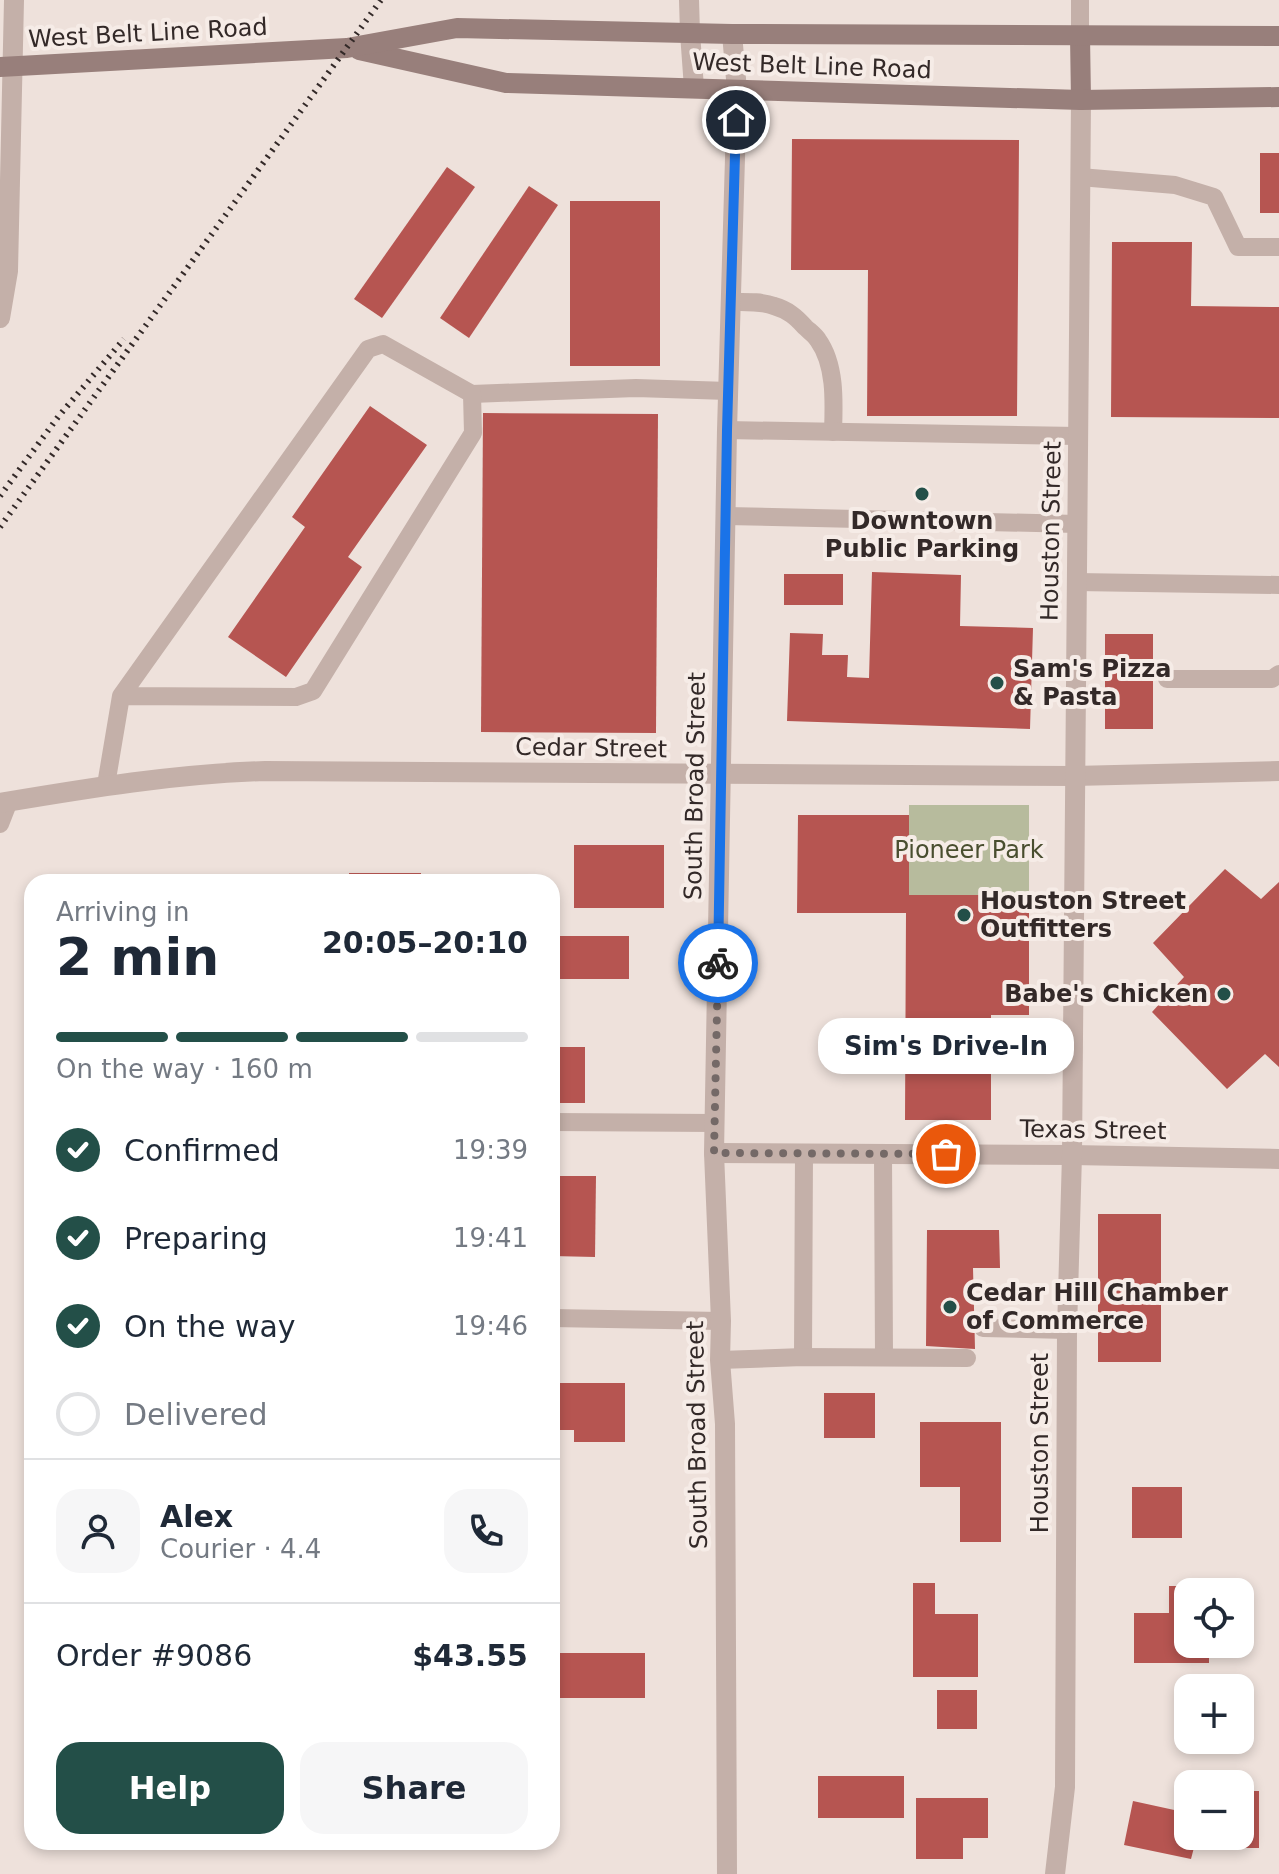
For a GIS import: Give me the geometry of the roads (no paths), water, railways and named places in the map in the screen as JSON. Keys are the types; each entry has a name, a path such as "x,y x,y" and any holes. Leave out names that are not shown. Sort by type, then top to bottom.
{"main road":[{"name":"West Belt Line Road","path":"7,67 347,48 457,28 732,34 1279,36"},
{"path":"1080,36 1081,100"},
{"name":"West Belt Line Road","path":"347,48 506,83 1081,100 1279,97"}],"street":[{"path":"0,318 8,271 7,67 14,0"},
{"path":"689,0 694,88"},
{"name":"South Broad Street","path":"727,1874 725,1424 720,1360 714,1153 727,430 737,90 732,34"},
{"name":"Houston Street","path":"1055,1874 1065,1787 1081,100"},
{"name":"Cedar Street","path":"4,802 106,785 208,773 265,771 1074,776 1279,771"},
{"name":"Texas Street","path":"714,1153 1279,1159"}],"lane":[{"path":"1080,0 1080,36"},
{"path":"1080,177 1175,185 1214,197 1238,247 1279,247"},
{"path":"731,302 762,303 784,309 792,313 818,340 831,376 833,432"},
{"path":"106,785 121,696 368,349 383,344 472,394 636,388 728,391"},
{"path":"121,696 296,697 313,691 473,433 472,394"},
{"path":"727,430 1078,436"},
{"path":"726,516 1077,524"},
{"path":"1076,582 1279,585"},
{"path":"1167,679 1272,679 1279,674"},
{"path":"0,824 4,802"},
{"path":"560,1122 715,1123"},
{"path":"803,1357 804,1153"},
{"path":"883,1154 884,1357"},
{"path":"560,1318 721,1321"},
{"path":"983,1328 1067,1330"},
{"path":"720,1360 967,1358"}],"railway":[{"path":"0,527 381,0"},
{"path":"0,496 58,417 124,339"}],"place":[{"name":"Downtown Public Parking","path":"922,494"},
{"name":"Sam's Pizza & Pasta","path":"997,683"},
{"name":"Houston Street Outfitters","path":"964,915"},
{"name":"Babe's Chicken","path":"1224,994"},
{"name":"Sim's Drive-In","path":"946,1154"},
{"name":"Cedar Hill Chamber of Commerce","path":"950,1307"}],"park label":[{"name":"Pioneer Park","path":"969,850"}]}
